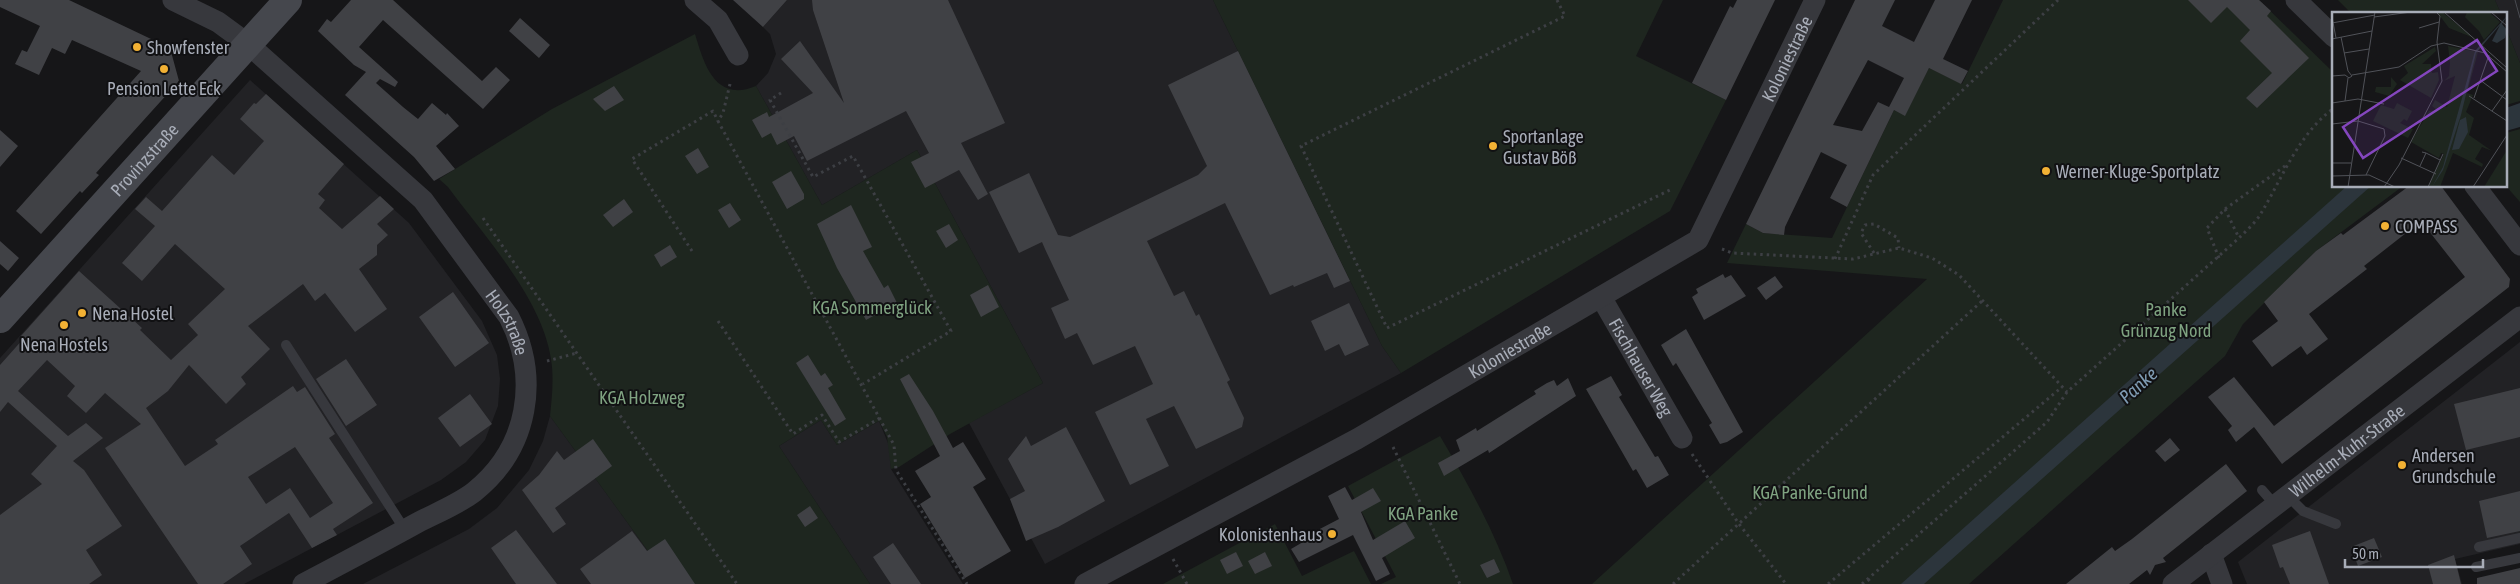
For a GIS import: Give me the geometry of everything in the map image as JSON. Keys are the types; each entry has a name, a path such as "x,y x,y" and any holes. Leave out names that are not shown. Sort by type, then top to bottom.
{"main road":[{"name":"Provinzstraße","path":"0,319 288,0"}],"street":[{"name":"Holzstraße","path":"173,0 218,22 248,44 423,200 509,317 525,355 527,378 522,422 510,448 493,473 475,491 303,584"},
{"path":"695,0 718,20 738,55"},
{"name":"Koloniestraße","path":"1085,584 1357,439 1698,240 1815,0"},
{"path":"2296,0 2332,35"},
{"path":"2477,188 2520,245"},
{"name":"Fischhauser Weg","path":"1601,297 1682,438"},
{"name":"Wilhelm-Kuhr-Straße","path":"2173,584 2211,554 2275,497 2520,316"},
{"path":"2211,554 2222,584"}],"lane":[{"path":"286,345 405,530"},
{"path":"2275,497 2336,524"},
{"path":"2479,547 2520,538"},
{"path":"2476,567 2520,558"}],"path":[{"path":"1557,0 1565,16 1301,146 1387,328 1672,189"},
{"path":"1835,259 1873,175 2058,0"},
{"path":"718,121 723,113 730,84"},
{"path":"781,94 770,100 813,177 853,156 951,332 863,384"},
{"path":"692,251 632,159 713,111 756,194 863,384 894,445 896,470 967,584"},
{"path":"1862,584 2047,422 2067,392 2219,258 2239,238 2259,217 2286,165 2317,123 2332,111"},
{"path":"2219,258 2207,228 2225,209 2286,165"},
{"path":"2225,209 2239,238"},
{"path":"483,218 737,584"},
{"path":"1874,253 1861,233 1865,225 1874,224 1898,238 1899,248"},
{"path":"1722,249 1732,253 1853,259 1899,248 1932,258 1960,275 2067,392"},
{"path":"1673,584 1982,301"},
{"path":"718,321 793,434 822,415 839,442 880,418"},
{"path":"547,361 577,353"},
{"path":"1828,584 2062,387"},
{"path":"1393,447 1460,584"},
{"path":"1699,467 1739,524 1786,584"},
{"path":"1173,558 1187,584"},
{"path":"1868,579 1872,584"}],"shaded area":[{"path":"787,0 1213,0 1382,346 1401,373 1045,564 969,423 1043,383 917,150 822,205 756,86 768,73 776,54 770,34 763,27"},
{"path":"2495,0 2520,0 2520,63 2508,33 2508,12 2500,12"},
{"path":"250,80 409,223 482,321 497,355 500,379 498,406 485,440 466,462 441,480 244,584 0,584 0,358"},
{"name":"Andersen Grundschule","path":"2520,342 2520,544 2455,559 2462,584 2247,584 2238,562"},
{"path":"550,416 672,584 363,584 469,529 497,508 529,470 543,441"},
{"path":"821,420 837,445 879,421 890,448 891,469 963,584 870,584 779,446"}],"green space":[{"name":"Sportanlage Gustav Böß","path":"1213,0 1663,0 1636,56 1726,100 1670,211 1401,373 1382,346"},
{"path":"2003,0 2259,0 2332,71 2332,188 2400,188 2316,251 2243,324 2225,356 1969,584 1592,584 1927,279 1727,263 1746,224 1763,233 1832,238 1894,110 1905,115 1929,68 1962,84"},
{"path":"2338,0 2495,0 2500,12 2350,12"},
{"path":"2508,33 2520,63 2520,101 2508,104"},
{"path":"695,34 707,68 721,85 730,89 742,90 756,86 822,205 917,150 1043,383 950,434 899,467 891,469 887,437 879,421 837,445 821,420 779,446 870,584 672,584 550,416 553,380 552,366 545,336 536,313 510,268 448,187 439,179 552,109"},
{"path":"2520,129 2520,202 2508,188 2508,132"},
{"name":"KGA Panke","path":"1440,436 1471,490 1513,584 1381,584 1396,577 1348,486"},
{"path":"1275,524 1302,576 1354,551 1371,584 1163,584"}],"water":[{"path":"2520,103 2520,127 2508,130 2508,107"},
{"name":"Panke","path":"2345,188 2369,188 1924,584 1901,584"}],"building":[{"path":"0,0 69,0 170,48 179,81 96,173 99,175 82,193 80,191 41,234 16,211 141,71 72,40 65,54 52,48 39,75 15,64 22,50 27,52 40,26 0,7"},
{"path":"351,0 393,0 482,81 496,67 510,80 483,109 383,20 359,47 398,82 395,87 380,79 376,83 418,119 432,103 446,115 447,113 459,126 436,146 455,169 434,181 414,157 345,95 366,72 354,65 318,31 327,19 331,22"},
{"path":"733,0 787,0 763,27"},
{"path":"812,0 948,0 1005,123 961,143 988,194 978,200 959,170 925,188 911,162 929,153 906,111 807,161 794,136 777,145 771,133 762,138 752,120 767,112 769,117 813,93 781,59 800,41 844,103 813,10"},
{"path":"1737,0 1775,0 1726,100 1692,83 1730,6 1733,8"},
{"path":"1855,0 1895,0 1882,26 1914,42 1935,0 1972,0 1943,59 1968,71 1961,84 1929,68 1905,116 1894,110 1847,207 1830,198 1847,165 1821,152 1785,227 1784,235 1763,233 1746,224","holes":["1868,60 1904,78 1889,107 1878,102 1862,131 1833,125"]},
{"path":"2188,0 2259,0 2271,11 2267,16 2309,58 2257,108 2246,98 2272,73 2240,41 2250,30 2227,7 2211,23"},
{"path":"520,18 550,45 539,58 509,31"},
{"path":"1238,51 1350,281 1334,288 1327,273 1270,295 1225,203 1147,241 1174,296 1184,291 1196,316 1199,314 1230,380 1227,382 1244,418 1242,427 1196,449 1174,406 1146,419 1169,466 1130,485 1095,412 1153,384 1135,346 1093,365 1077,333 1065,339 1051,308 1069,300 1042,242 1019,253 989,192 1029,173 1058,235 1070,237 1198,175 1207,166 1168,85"},
{"path":"614,86 624,100 605,111 593,99"},
{"path":"266,94 344,164 318,194 325,200 319,208 342,229 380,196 394,209 377,224 388,235 377,245 377,255 359,269 387,309 355,332 325,293 315,301 303,284 248,326 270,349 241,377 246,384 226,404 189,365 168,391 146,408 185,466 218,444 215,440 293,386 297,392 305,387 335,434 329,438 373,503 333,529 337,535 312,548 289,513 240,546 252,564 223,584 198,584 105,448 141,424 105,393 86,413 67,396 75,386 47,360 18,391 68,436 86,423 103,438 73,461 84,470 122,526 86,550 102,575 89,584 0,584 0,515 42,484 31,474 57,446 8,402 0,412 0,365 24,338 21,336 79,271 142,328 140,330 171,360 198,335 188,324 225,289 175,244 142,281 122,263 155,226 135,209 146,197 162,211 212,155 234,175 264,141 240,119 254,103 256,104","holes":["295,447 333,503 310,518 290,488 266,504 248,477"]},
{"path":"0,130 18,146 0,167"},
{"path":"698,148 709,167 697,174 685,156"},
{"path":"791,171 804,194 804,199 787,209 772,182"},
{"path":"2406,188 2442,188 2510,279 2509,287 2282,464 2254,427 2236,442 2228,430 2232,426 2208,397 2234,377 2274,426 2465,277 2425,226 2418,230 2415,226 2364,266 2367,269 2309,314 2328,339 2307,355 2301,346 2272,367 2252,341 2278,321 2264,302 2316,251 2341,233 2343,235"},
{"path":"624,199 633,212 613,227 603,215"},
{"path":"730,203 741,220 729,228 718,210"},
{"path":"851,205 872,247 863,251 884,288 888,285 897,303 866,320 837,268 817,224"},
{"path":"949,224 958,240 946,248 936,231"},
{"path":"0,241 19,258 8,271 0,264"},
{"path":"670,245 677,257 661,267 654,255"},
{"path":"1723,274 1725,278 1731,275 1746,296 1704,320 1692,297 1698,293 1696,289"},
{"path":"1775,276 1783,287 1766,300 1757,288"},
{"path":"988,285 999,307 981,317 970,295"},
{"path":"453,292 489,343 455,367 419,317"},
{"path":"1349,303 1369,345 1345,356 1339,344 1325,351 1311,321"},
{"path":"1686,329 1743,432 1727,442 1720,444 1709,425 1712,423 1676,363 1673,366 1661,345"},
{"path":"808,355 821,376 825,373 833,385 828,388 846,419 835,426 796,363"},
{"path":"346,359 377,405 346,426 316,379"},
{"path":"909,374 933,411 953,448 963,442 986,479 973,487 1011,551 965,578 920,504 931,497 915,471 940,456 900,379"},
{"path":"1611,376 1622,395 1619,397 1655,457 1658,456 1669,475 1647,488 1636,469 1633,471 1586,389"},
{"path":"1568,378 1576,396 1489,453 1488,450 1444,476 1438,463 1460,451 1456,440 1476,428 1477,431 1536,394 1534,391 1547,383 1554,380 1557,386"},
{"path":"2520,388 2520,437 2466,450 2454,404"},
{"path":"470,394 492,424 460,447 438,418"},
{"path":"1066,427 1105,501 1058,527 1026,541 1010,499 1025,491 1008,459 1026,436 1031,446"},
{"path":"2170,438 2180,450 2165,462 2155,451"},
{"path":"593,439 612,466 555,508 566,524 553,533 522,490 539,475 557,451 564,460"},
{"path":"2226,464 2247,491 2163,558 2166,562 2155,565 2150,575 2147,570 2129,584 2066,584 2112,547 2115,551 2132,539"},
{"path":"1345,487 1352,500 1373,488 1381,501 1361,512 1373,540 1405,521 1415,538 1382,558 1390,574 1376,581 1353,535 1299,562 1291,549 1315,535 1314,532 1339,519 1328,496"},
{"path":"2520,491 2520,531 2487,538 2479,501"},
{"path":"810,506 818,518 805,527 797,515"},
{"path":"516,530 557,584 516,584 491,548"},
{"path":"632,531 647,551 665,539 695,584 591,584 580,569"},
{"path":"2310,531 2329,584 2290,584 2283,567 2280,568 2272,545"},
{"path":"2374,538 2382,557 2358,566 2351,547"},
{"path":"893,543 921,584 891,584 873,557"},
{"path":"1236,552 1243,566 1227,574 1220,560"},
{"path":"1265,552 1272,566 1255,574 1248,561"},
{"path":"2454,555 2461,584 2433,584 2428,565"},
{"path":"1494,559 1500,572 1487,578 1480,565"},
{"path":"2520,568 2520,584 2477,584 2477,578"}],"tram line":[{"path":"2515,0 2520,18"}],"place":[{"name":"Showfenster","path":"137,47"},
{"name":"Pension Lette Eck","path":"164,69"},
{"name":"Sportanlage Gustav Böß","path":"1493,146"},
{"name":"Werner-Kluge-Sportplatz","path":"2046,171"},
{"name":"COMPASS","path":"2385,226"},
{"name":"Nena Hostel","path":"82,313"},
{"name":"Nena Hostels","path":"64,325"},
{"name":"Andersen Grundschule","path":"2402,465"},
{"name":"Kolonistenhaus","path":"1332,534"}],"park label":[{"name":"KGA Sommerglück","path":"872,307"},
{"name":"Panke Grünzug Nord","path":"2166,319"},
{"name":"KGA Holzweg","path":"642,397"},
{"name":"KGA Panke-Grund","path":"1810,492"}]}
